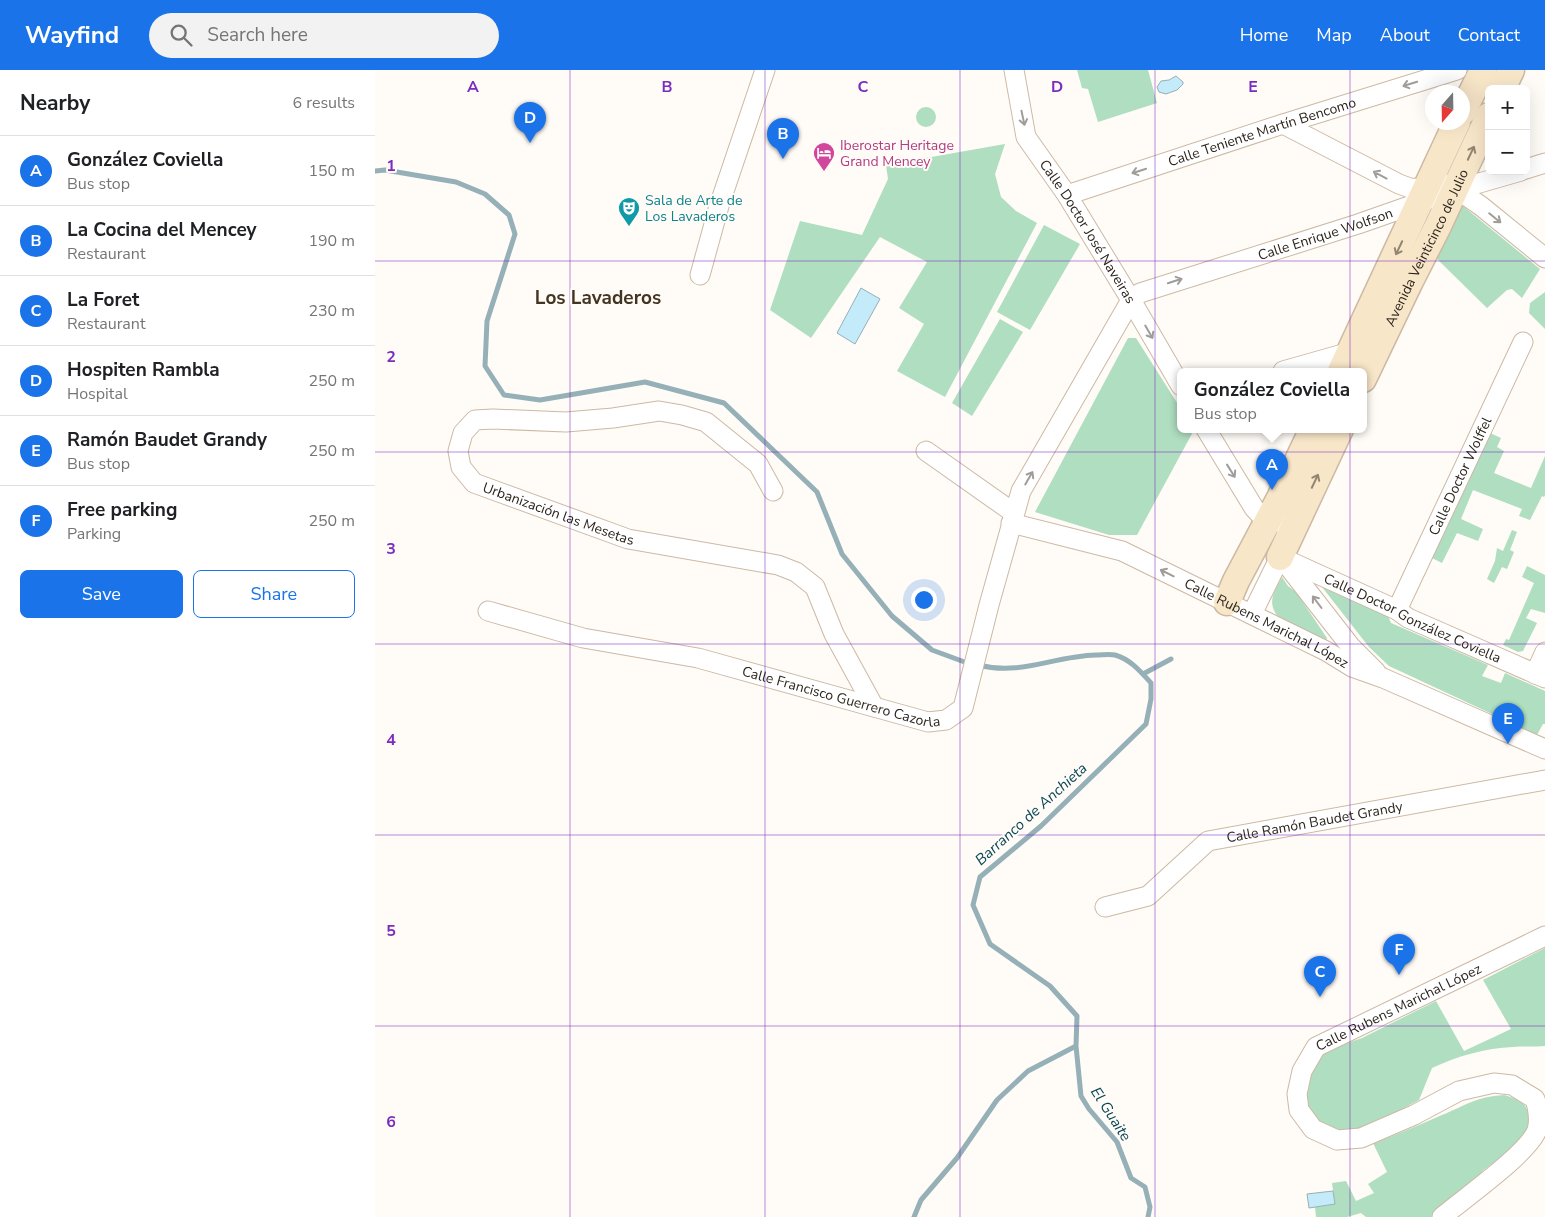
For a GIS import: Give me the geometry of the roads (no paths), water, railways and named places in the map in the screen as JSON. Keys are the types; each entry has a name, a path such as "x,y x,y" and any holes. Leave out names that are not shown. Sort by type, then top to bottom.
{"street":[{"path":"700,275 719,206 765,70"},
{"name":"Calle Doctor José Naveiras","path":"1014,70 1027,137 1067,195 1177,379"},
{"name":"Calle Teniente Martín Bencomo","path":"1067,195 1283,124 1457,70"},
{"path":"1470,97 1483,70"},
{"path":"1504,85 1511,70"},
{"path":"1283,124 1399,184 1410,188 1427,187 1455,190 1481,206 1545,258"},
{"name":"Avenida Veinticinco de Julio","path":"1367,371 1485,125"},
{"name":"Avenida Veinticinco de Julio","path":"1346,362 1453,130"},
{"path":"1530,169 1545,164"},
{"name":"Calle Enrique Wolfson","path":"1131,300 1140,293 1427,187 1455,190 1507,175"},
{"name":"Calle Francisco Guerrero Cazorla","path":"489,611 583,638 698,658 928,722 946,720 963,708 1021,491 1131,300"},
{"name":"Calle Doctor Wolffel","path":"1397,610 1523,342"},
{"path":"1304,368 1346,362"},
{"name":"Urbanización las Mesetas","path":"773,491 759,464 706,422 659,411 613,418 566,422 475,420 463,433 457,451 461,466 475,483 629,539 778,565 796,572 815,587 834,634 874,707"},
{"path":"1208,433 1254,508 1267,522 1284,522 1298,518"},
{"path":"1227,602 1311,433"},
{"path":"1252,614 1338,433"},
{"path":"926,451 1013,518"},
{"name":"Calle Rubens Marichal López","path":"1013,518 1122,552 1252,614 1326,651 1352,667 1383,678 1545,749"},
{"path":"1254,546 1267,548 1280,557 1340,633 1363,660 1383,678"},
{"name":"Calle Doctor González Coviella","path":"1280,557 1397,610 1408,618 1540,676"},
{"path":"1326,651 1333,649 1338,644 1340,633"},
{"path":"1540,676 1545,652"},
{"name":"Calle Ramón Baudet Grandy","path":"1105,907 1148,896 1208,841 1545,780"},
{"name":"Calle Rubens Marichal López","path":"1442,1217 1522,1151 1537,1131 1540,1100 1512,1085 1494,1083 1459,1092 1414,1115 1361,1138 1337,1140 1313,1129 1299,1110 1297,1094 1302,1071 1317,1047 1545,936"}],"water":[{"path":"1176,76 1183,82 1177,90 1166,94 1159,92 1157,87 1161,81 1169,80"},
{"path":"861,288 880,299 855,344 837,333"},
{"path":"1333,1191 1335,1204 1309,1208 1307,1194"}],"waterway":[{"path":"375,171 385,170 456,182 485,194 509,215 515,234 487,321 485,366 504,395 540,400 645,382 724,403 817,492 842,554 892,616 932,650 970,664"},
{"name":"Barranco de Anchieta","path":"914,1217 921,1200 957,1158 997,1100 1028,1071 1076,1046 1077,1016 1050,986 990,944 973,905 980,877 1041,826 1146,724 1151,699 1151,683 1139,670 1115,655 1080,656 1023,667 994,668 978,665"},
{"path":"1143,674 1171,659"},
{"name":"El Guaite","path":"1076,1046 1081,1096 1089,1109 1117,1142 1131,1178 1145,1187 1150,1207 1148,1217"}],"place":[{"name":"Hospiten Rambla","path":"530,143"},
{"name":"La Cocina del Mencey","path":"783,159"},
{"name":"Iberostar Heritage Grand Mencey","path":"824,172"},
{"name":"Sala de Arte de Los Lavaderos","path":"629,227"},
{"name":"González Coviella","path":"1272,490"},
{"name":"Ramón Baudet Grandy","path":"1508,744"},
{"name":"Free parking","path":"1399,975"},
{"name":"La Foret","path":"1320,997"}],"district":[{"name":"Los Lavaderos","path":"598,298"}]}
